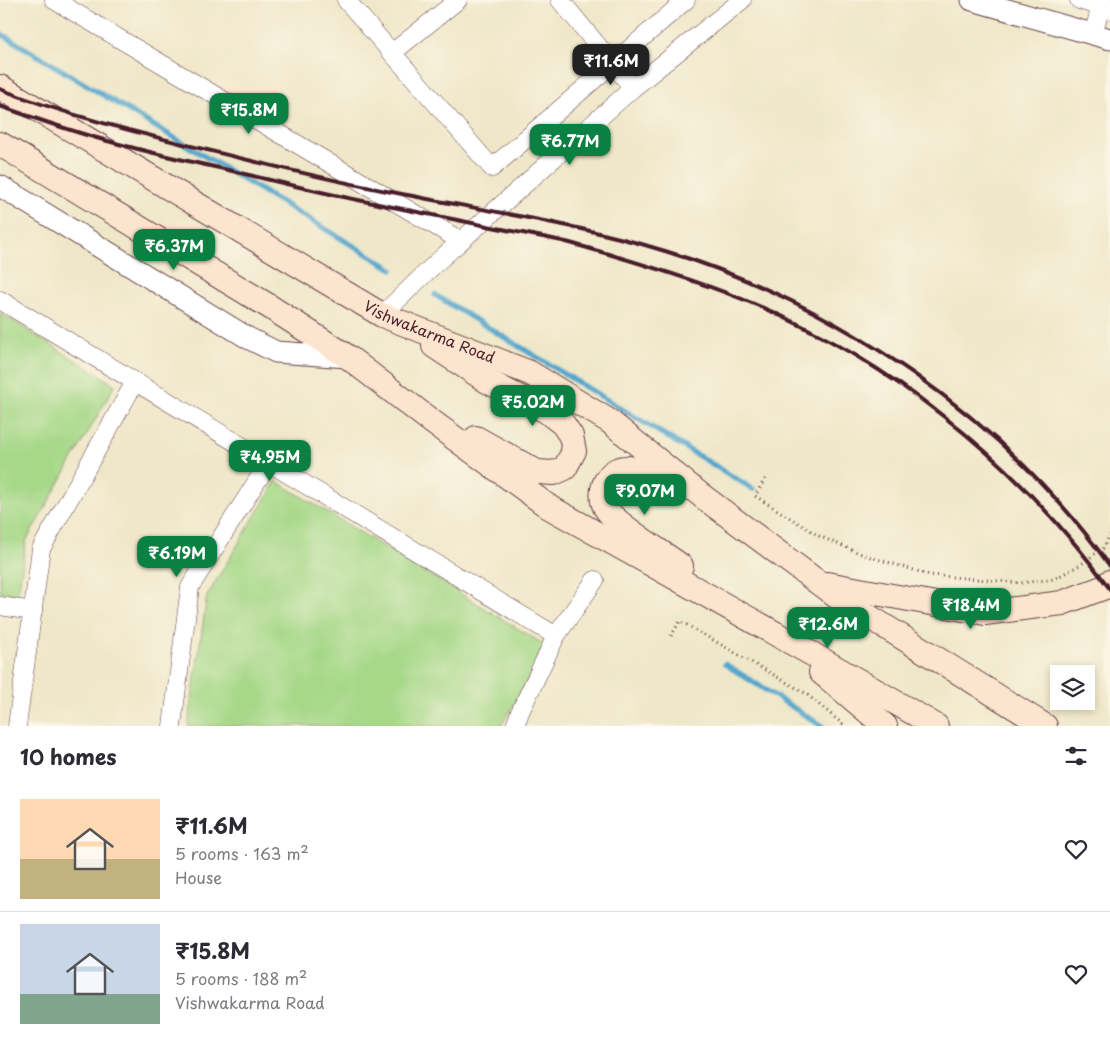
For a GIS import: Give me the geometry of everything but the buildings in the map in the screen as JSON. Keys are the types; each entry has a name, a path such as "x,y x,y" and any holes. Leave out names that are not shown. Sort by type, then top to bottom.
{"main road":[{"name":"Vishwakarma Road","path":"0,87 382,315 530,373 609,421 702,496 839,598 1046,726"},
{"path":"0,144 267,305 348,357 431,421 549,507 936,726"},
{"path":"407,326 487,381 546,411 563,424 571,436 574,451 566,468 554,473 537,472 482,440 431,421"},
{"path":"702,496 680,489 648,472 632,468 617,469 606,478 602,490 605,506 617,521 683,567 723,604"},
{"path":"818,582 985,613 1062,603 1105,587 1110,582"},
{"path":"804,650 820,671 885,726"}],"street":[{"path":"54,0 461,241"},
{"path":"346,0 492,168 686,0"},
{"path":"392,53 458,0"},
{"path":"560,0 633,88"},
{"path":"382,315 461,241 633,88 742,0"},
{"path":"972,0 1101,37 1105,6 1079,0"},
{"path":"0,186 248,338 276,352 348,357"},
{"path":"0,300 556,636"},
{"path":"17,726 41,549 135,382"},
{"path":"172,726 190,587 269,462"},
{"path":"514,726 556,636 595,580"},
{"path":"0,606 33,611"}],"path":[{"path":"765,479 755,496 820,536 864,555 930,575 1021,583 1054,579 1080,565 1103,548 1110,535"},
{"path":"671,636 680,620 805,693 845,726"}],"green space":[{"path":"0,313 115,385 26,541 18,594 0,592"},
{"path":"276,481 548,647 501,726 188,726 207,596"}],"waterway":[{"path":"0,33 392,269"},
{"path":"435,295 753,489"},
{"path":"725,664 822,726"}],"railway":[{"path":"0,89 75,115 177,143 348,183 599,233 665,251 729,274 793,302 854,335 913,373 968,415 1020,462 1068,512 1110,566"},
{"path":"0,106 44,122 160,155 333,195 570,243 657,269 742,299 796,323 848,351 899,383 946,418 1034,498 1074,542 1110,589"}]}
